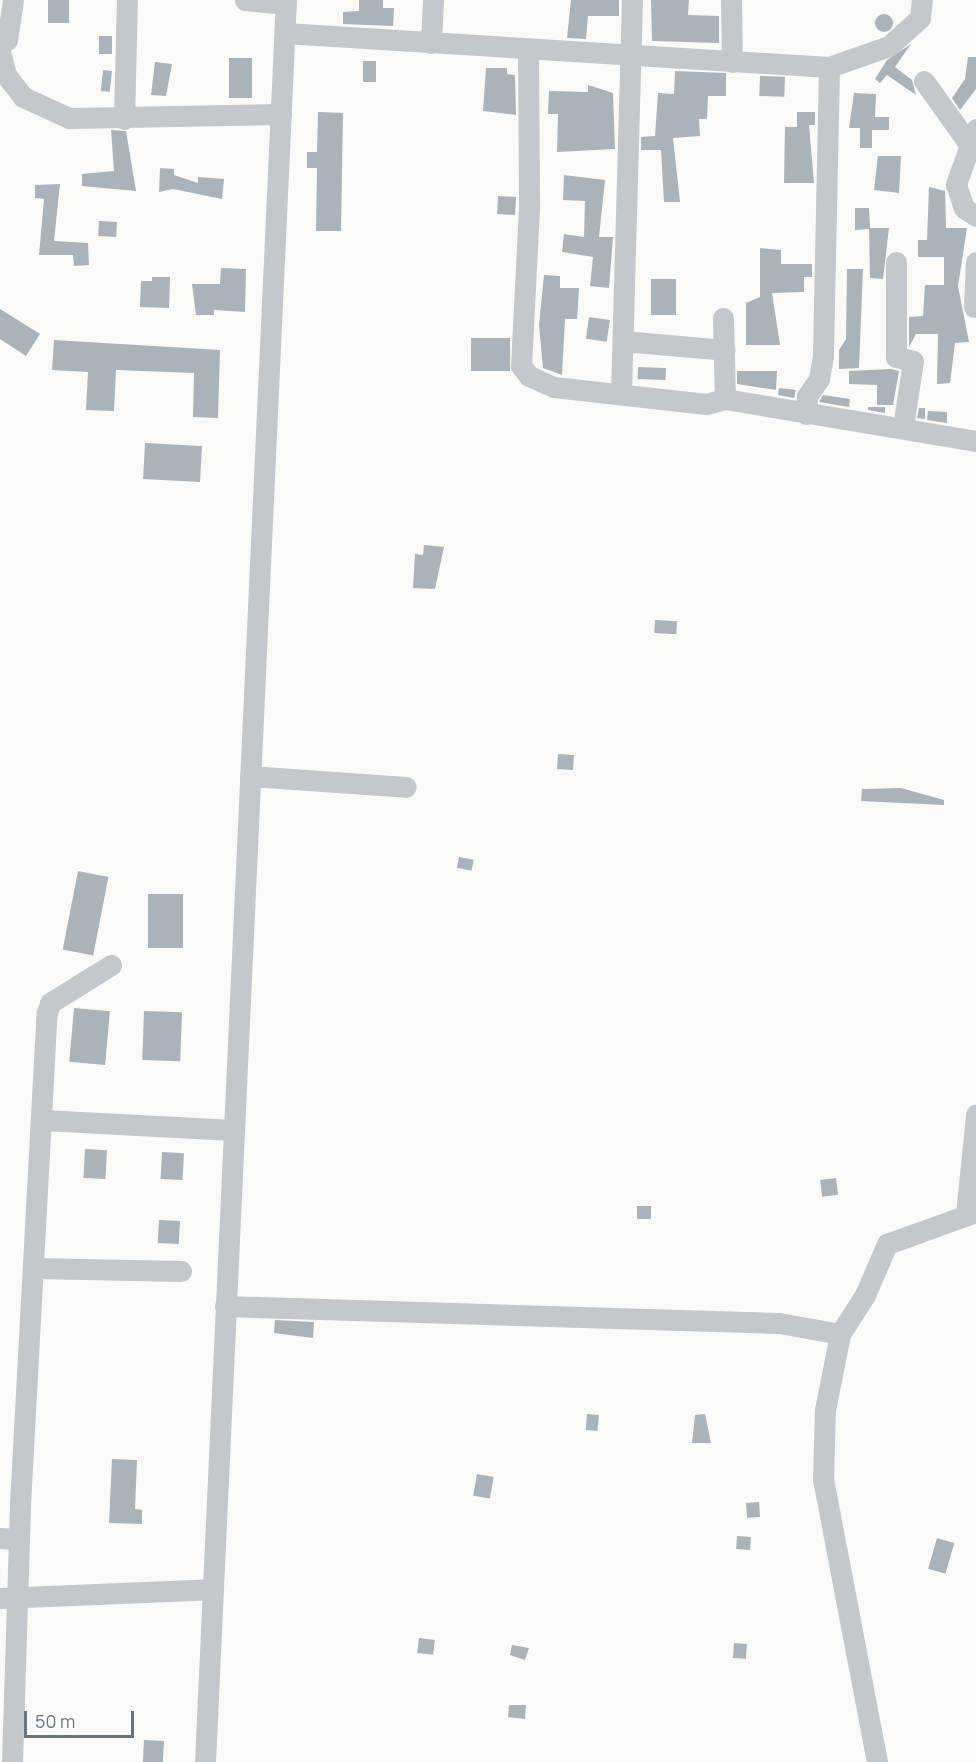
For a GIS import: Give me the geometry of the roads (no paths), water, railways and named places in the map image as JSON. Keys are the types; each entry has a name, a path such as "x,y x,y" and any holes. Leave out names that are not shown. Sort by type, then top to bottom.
{"street":[{"path":"0,44 7,39 13,0"},
{"path":"124,119 127,0"},
{"path":"205,1762 211,1589 286,2 245,0"},
{"path":"431,43 433,0"},
{"path":"621,393 632,0"},
{"path":"731,0 732,62"},
{"path":"285,33 632,58 829,67 889,46 920,18 922,0"},
{"path":"528,51 529,208 521,366 554,387 706,404 725,399 976,441"},
{"path":"0,52 6,75 23,97 51,114 124,119 281,114"},
{"path":"806,414 807,396 819,379 823,356 829,67"},
{"path":"924,81 973,136 956,184 964,208 976,216"},
{"path":"896,262 896,357 913,361 903,427"},
{"path":"974,307 976,262"},
{"path":"723,318 725,399"},
{"path":"623,340 725,350"},
{"path":"250,776 406,788"},
{"path":"12,1762 10,1539 34,1268 51,1003 111,965"},
{"path":"876,1762 823,1480 825,1410 840,1334 865,1295 887,1244 971,1213 976,1115"},
{"path":"43,1120 233,1130"},
{"path":"34,1268 181,1271"},
{"path":"225,1306 779,1323 840,1334"},
{"path":"9,1598 211,1589"}]}
